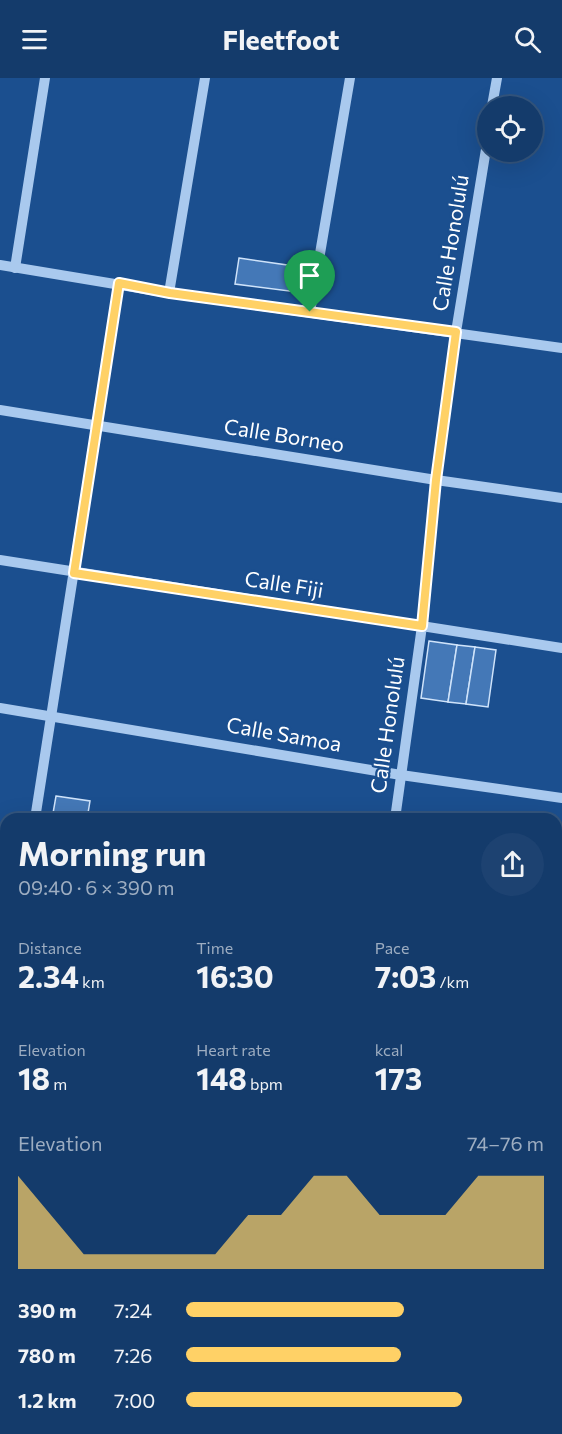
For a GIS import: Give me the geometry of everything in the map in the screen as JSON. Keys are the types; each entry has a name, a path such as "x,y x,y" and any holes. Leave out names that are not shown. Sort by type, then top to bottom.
{"street":[{"path":"15,268 45,78"},
{"path":"170,293 205,78"},
{"path":"310,312 350,78"},
{"path":"494,96 497,78"},
{"name":"Calle Honolulú","path":"396,813 422,626 436,480 456,332 484,162"},
{"path":"0,265 170,293 562,348"},
{"path":"36,813 119,283"},
{"name":"Calle Borneo","path":"0,410 562,498"},
{"name":"Calle Fiji","path":"0,560 562,648"},
{"name":"Calle Samoa","path":"0,708 401,775 562,798"}],"building":[{"path":"239,258 301,267 297,292 235,284"},
{"path":"429,641 457,645 448,702 421,698"},
{"path":"457,645 475,647 466,704 448,702"},
{"path":"475,647 496,650 488,707 466,704"},
{"path":"56,796 90,801 88,813 53,813"}],"route":[{"path":"119,283 170,293 310,312 456,332 436,480 422,626 74,573 119,283"}]}
